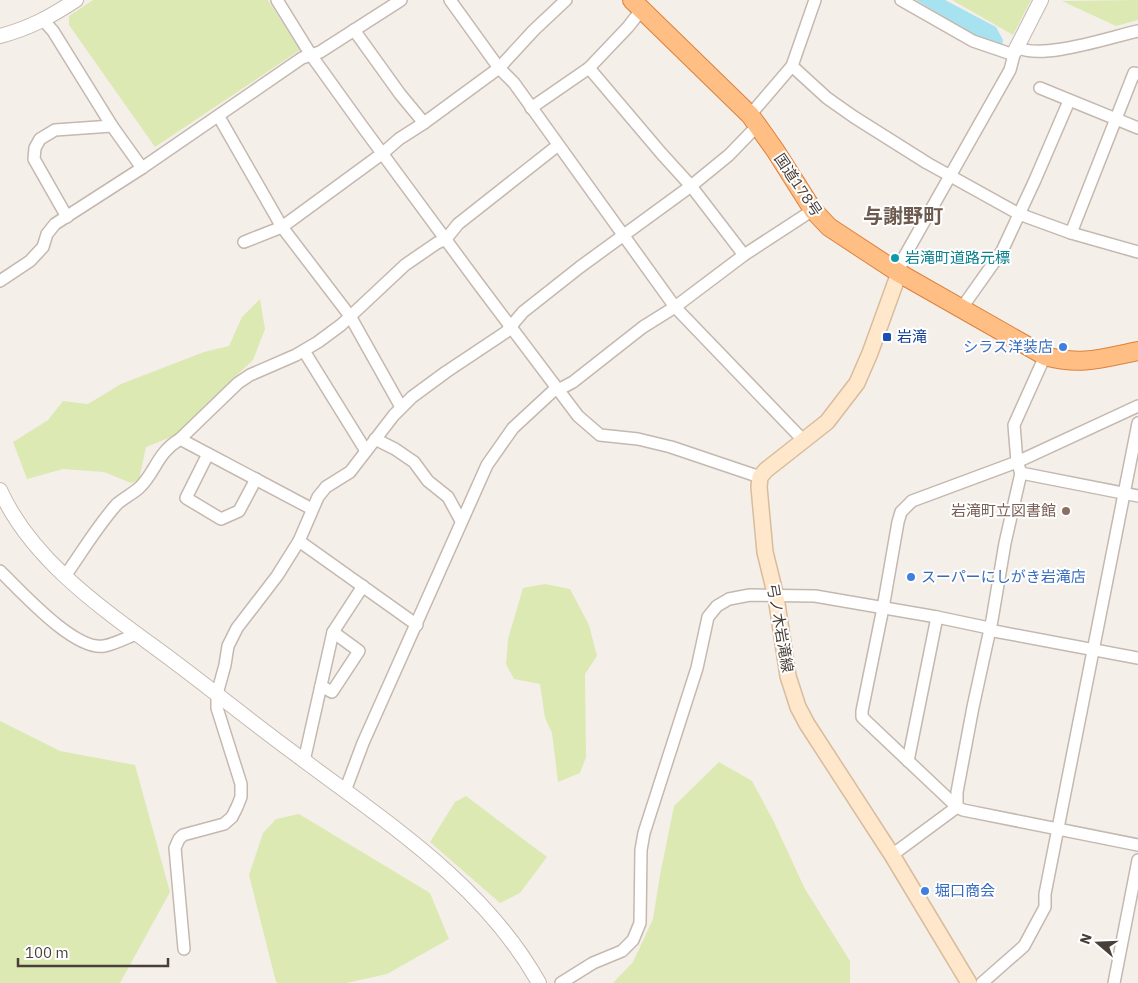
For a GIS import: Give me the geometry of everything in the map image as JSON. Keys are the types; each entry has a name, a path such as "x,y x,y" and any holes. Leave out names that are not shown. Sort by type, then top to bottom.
{"highway":[{"name":"国道178号","path":"637,5 754,120 812,210 829,227 899,273 1045,356 1063,361 1082,362 1138,351"}],"main road":[{"path":"760,477 766,470 827,422 856,383 870,353 899,273"},
{"name":"弓ノ木岩滝線","path":"760,477 759,488 765,552 776,597 788,676 798,707 807,724 892,855 969,983"}],"street":[{"path":"0,36 23,30 76,0"},
{"path":"277,0 311,55 578,416 600,435 638,439 671,447 760,477"},
{"path":"0,281 30,261 43,247 47,234 55,224 219,117 302,58 320,52 401,0"},
{"path":"450,0 498,68 514,83 557,146 676,307 804,441"},
{"path":"244,242 282,227 383,153 399,139 424,123 498,68 566,0"},
{"path":"184,948 175,848 183,835 224,824 232,817 241,796 239,776 217,708 216,694 225,665 228,646 237,628 277,576 299,541 318,497 326,488 350,472 401,407 446,372 506,332 522,312 691,186 729,154 792,66 816,0"},
{"path":"901,0 973,41 1015,51 1052,52 1138,30"},
{"path":"899,273 904,259 949,176 1010,70 1015,51 1041,0"},
{"path":"531,108 589,68 628,27 637,5"},
{"path":"43,20 53,31 112,126 142,168"},
{"path":"354,30 400,94 424,123"},
{"path":"792,66 827,98 854,118 949,176 1019,214 1072,233 1138,252"},
{"path":"589,68 691,186 744,255"},
{"path":"1072,233 1134,73 1138,74"},
{"path":"1040,88 1138,128"},
{"path":"961,309 1002,251 1069,101"},
{"path":"219,117 282,227 350,316 401,407"},
{"path":"67,216 41,175 34,159 35,148 40,139 55,130 112,126"},
{"path":"65,576 118,503 139,488 160,457 170,446 180,439 238,383 304,351 318,342 350,316 406,265 437,243 446,239 458,224 557,146"},
{"path":"345,791 363,743 417,625 461,521 487,466 513,428 553,391 573,382 643,327 676,307 744,255 812,210"},
{"path":"304,351 366,451"},
{"path":"957,807 957,792 992,620 1005,543 1021,473 1017,462 1014,425 1045,356"},
{"path":"1138,406 1017,462 912,501 901,512 862,711 862,717 962,810 1138,845"},
{"path":"982,983 1024,946 1046,908 1046,894 1138,423"},
{"path":"180,439 312,509"},
{"path":"375,439 396,449 414,462 428,481 448,497 461,521"},
{"path":"208,454 186,498 220,519 239,511 256,479"},
{"path":"1021,473 1138,496"},
{"path":"0,490 14,517 30,538 65,576 111,615 432,858 474,897 508,935 539,983"},
{"path":"299,541 417,625"},
{"path":"0,571 75,638 90,644 104,646 136,634"},
{"path":"304,761 333,632 363,586"},
{"path":"561,983 593,963 622,951 633,940 640,916 641,850 644,834 697,668 708,617 717,606 729,599 750,595 776,597 789,595 816,596 938,617 989,628 994,632 1138,658"},
{"path":"908,761 938,617"},
{"path":"321,686 332,692 359,652 333,632"},
{"path":"892,855 957,807"},
{"path":"1114,983 1138,860"}],"green space":[{"path":"93,0 268,0 300,50 155,147 69,25 69,16"},
{"path":"952,0 1031,0 1013,35"},
{"path":"1138,0 1138,20 1116,26 1062,1"},
{"path":"260,299 265,329 253,360 222,389 205,411 176,435 146,447 139,480 131,483 104,472 63,469 27,479 13,442 48,420 63,401 88,404 121,384 204,352 229,346 242,317"},
{"path":"545,584 570,589 589,625 597,656 585,674 586,757 580,773 558,782 552,733 545,718 540,684 514,679 506,664 508,639 523,588"},
{"path":"0,721 60,751 135,765 170,892 120,983 0,983"},
{"path":"719,762 752,781 774,822 805,889 850,961 850,983 613,983 633,962 653,919 674,806"},
{"path":"466,796 547,857 520,893 500,903 430,842 455,802"},
{"path":"299,814 430,893 449,939 387,974 347,983 276,982 249,875 263,833 276,819"}],"water":[{"path":"916,0 945,0 996,27 1003,40 1002,47 977,37"}],"place":[{"name":"岩滝町道路元標","path":"895,258"},
{"name":"岩滝","path":"887,337"},
{"name":"シラス洋装店","path":"1063,347"},
{"name":"岩滝町立図書館","path":"1066,511"},
{"name":"スーパーにしがき岩滝店","path":"911,577"},
{"name":"堀口商会","path":"925,891"}],"district":[{"name":"与謝野町","path":"903,216"}]}
